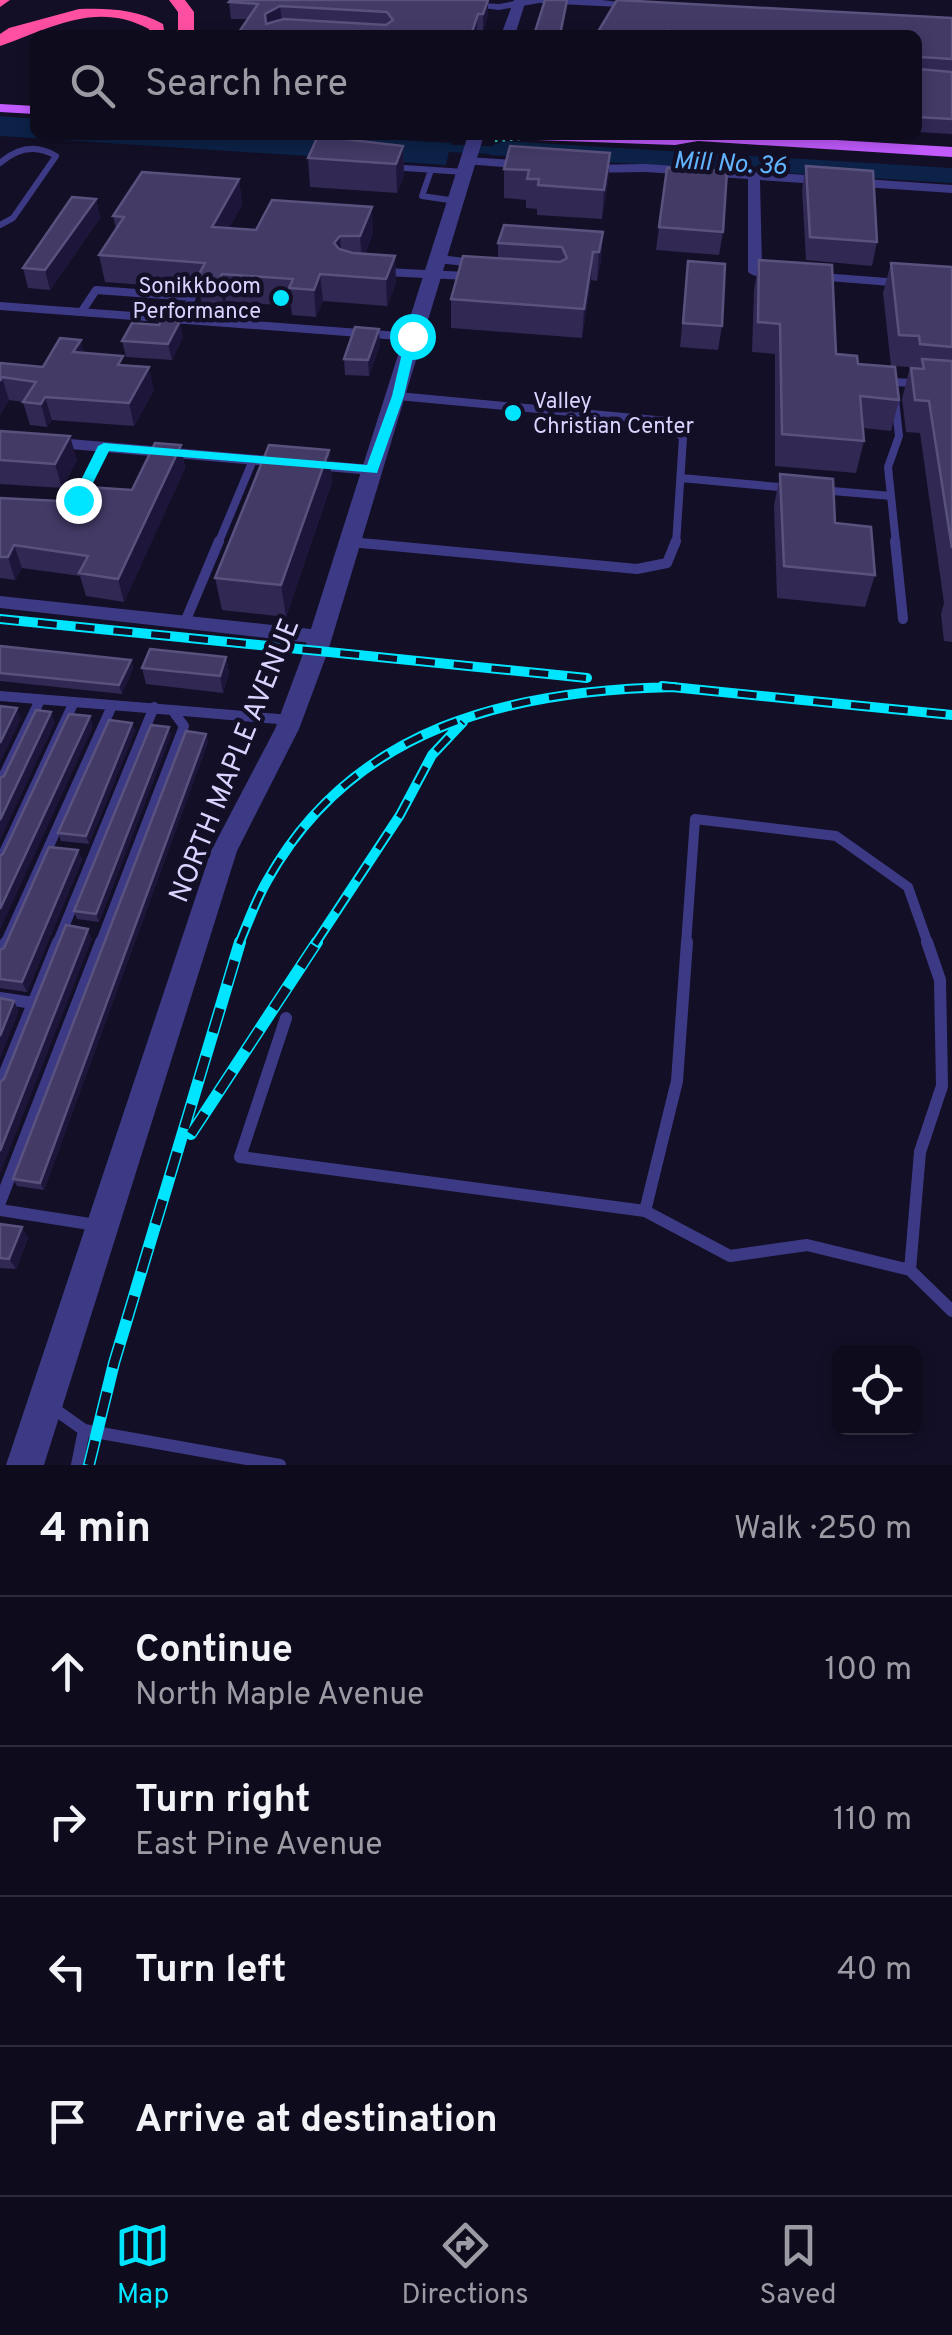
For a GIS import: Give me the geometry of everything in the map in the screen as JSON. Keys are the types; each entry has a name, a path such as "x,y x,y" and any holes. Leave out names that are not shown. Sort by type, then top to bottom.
{"highway":[{"path":"177,0 186,12 186,30"},
{"path":"0,40 39,18 85,9 133,13 152,22 155,30"}],"main road":[{"path":"0,96 30,98"},
{"path":"0,108 30,110"},
{"path":"760,140 952,152"}],"street":[{"path":"446,4 499,7 539,0 658,6"},
{"path":"510,30 519,2"},
{"path":"470,152 540,166"},
{"name":"NORTH MAPLE AVENUE","path":"24,1465 224,852 291,720 320,637 398,396 412,336 437,268 470,152"},
{"path":"576,168 952,189"},
{"path":"754,176 754,272 952,287"},
{"path":"0,306 412,336"},
{"path":"0,438 372,470"},
{"path":"0,602 320,637"}],"lane":[{"path":"0,163 8,154 26,149 41,149 56,156 13,218 0,225"},
{"path":"378,166 431,170 470,152"},
{"path":"431,170 422,196 456,201"},
{"path":"375,271 437,268"},
{"path":"82,312 96,290 192,297 182,318"},
{"path":"902,619 888,467 899,436 893,382 932,385"},
{"path":"350,542 648,569 674,555 684,438 667,421 398,396"},
{"path":"50,502 67,504 78,500 104,446"},
{"path":"185,622 253,460"},
{"path":"681,478 793,488"},
{"path":"812,490 890,496"},
{"path":"0,696 291,720"},
{"path":"0,783 40,700"},
{"path":"0,861 72,704"},
{"path":"0,954 110,708"},
{"path":"0,1084 33,1003 85,929 94,853 154,708"},
{"path":"0,1202 85,929 184,726 172,710"},
{"path":"645,1211 677,1081 695,819 836,836 908,887 940,980 942,1086 920,1152 910,1270"},
{"path":"48,848 63,850"},
{"path":"79,851 94,853"},
{"path":"0,919 15,921"},
{"path":"0,998 33,1003"},
{"path":"286,1018 240,1156 645,1211 730,1256 807,1245 910,1270 952,1311"},
{"path":"0,1210 102,1226"},
{"path":"45,1403 84,1430 280,1465"},
{"path":"76,1465 84,1430"}],"water":[{"path":"0,116 30,119 30,138 0,136"},
{"path":"62,140 451,143 446,165"},
{"path":"504,141 952,168 952,183 489,155 493,145"}],"building":[{"path":"488,0 473,30 240,30 258,4 229,2","holes":["280,6 387,12 393,20 386,25 284,19 266,24 265,14"]},
{"path":"545,0 567,0 561,30 536,30"},
{"path":"617,0 952,18 952,59 922,57 922,30 599,30"},
{"path":"922,69 952,72 952,119 922,117"},
{"path":"316,140 403,146 396,164 308,158"},
{"path":"510,146 610,153 604,190 538,185 539,179 527,179 529,170 504,169"},
{"path":"806,166 873,171 877,242 810,237"},
{"path":"667,168 727,171 723,232 659,227"},
{"path":"142,172 239,179 212,227 256,230 272,200 372,207 360,236 340,236 334,243 353,253 395,256 386,279 320,274 314,290 289,288 293,279 222,274 219,280 197,278 205,263 99,255 124,217 113,216"},
{"path":"72,197 96,199 45,270 23,268"},
{"path":"504,225 603,232 599,252 593,252 584,309 451,299 463,256 560,262 567,258 562,247 498,243"},
{"path":"759,260 832,265 836,354 857,356 858,364 895,367 899,400 860,396 864,441 782,434 780,324 758,322"},
{"path":"688,261 725,264 722,326 683,323"},
{"path":"891,263 952,267 952,347 920,344 919,336 899,335"},
{"path":"162,319 180,321 168,344 122,341 132,323 159,325"},
{"path":"355,327 379,329 368,360 344,359"},
{"path":"60,338 81,340 73,352 123,356 118,365 149,367 129,403 45,397 41,404 23,402 36,382 2,377 0,381 0,363 43,367"},
{"path":"922,359 952,361 952,548 929,401 915,400 911,368 924,369"},
{"path":"0,431 70,436 55,464 0,460"},
{"path":"155,443 181,445 118,579 79,573 88,556 14,545 8,557 0,557 0,498 80,502 88,487 132,490"},
{"path":"269,445 329,450 281,585 215,578"},
{"path":"780,474 833,479 835,523 871,527 875,575 784,566"},
{"path":"0,646 131,660 119,685 0,673"},
{"path":"150,649 226,657 220,676 142,668"},
{"path":"0,706 17,708 0,743"},
{"path":"36,710 51,712 0,820 0,778"},
{"path":"69,714 90,716 0,909 0,856"},
{"path":"109,720 132,723 86,836 58,833"},
{"path":"151,725 169,727 96,914 74,911"},
{"path":"186,731 206,734 40,1183 13,1179"},
{"path":"49,847 78,850 22,982 0,979 0,950"},
{"path":"66,925 88,929 0,1151 0,1082"},
{"path":"0,998 14,1001 0,1036"},
{"path":"0,1224 22,1227 9,1259 0,1258"}],"waterway":[{"name":"Mill No. 36","path":"425,147 516,151"}],"railway":[{"path":"0,619 587,678"},
{"path":"662,686 673,687"},
{"path":"239,944 267,881 302,828 344,786 391,752 442,727 497,709 554,697 673,687"},
{"path":"673,687 952,715"},
{"path":"315,944 400,815 432,755 463,722"},
{"path":"89,1465 114,1363 240,942"},
{"path":"191,1134 317,942"}],"place":[{"name":"Sonikkboom Performance","path":"281,298"},
{"name":"Valley Christian Center","path":"513,413"}],"route":[{"path":"78,500 104,446 372,470 398,396 412,336"}]}
